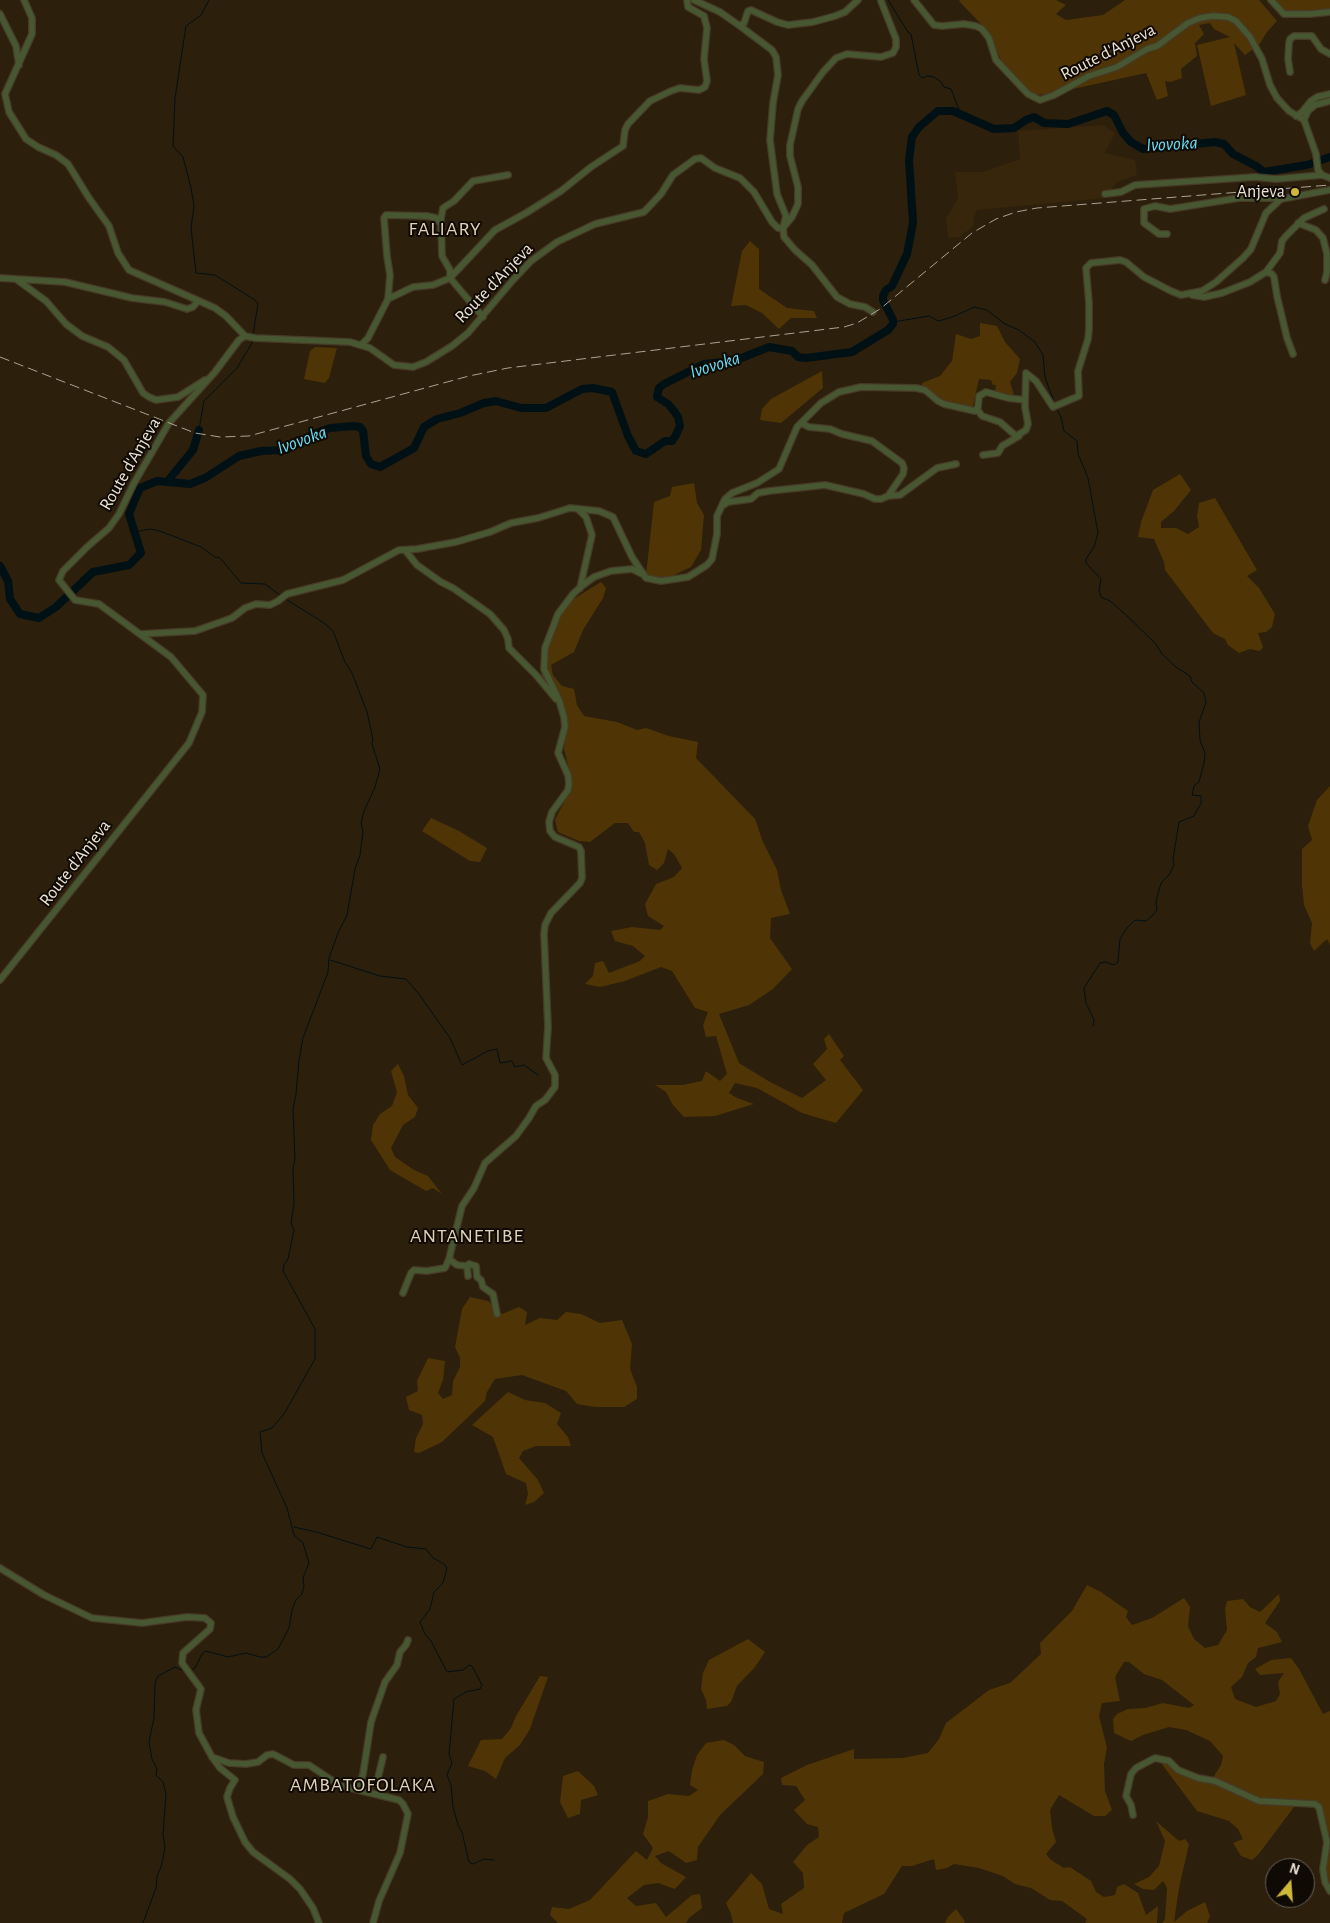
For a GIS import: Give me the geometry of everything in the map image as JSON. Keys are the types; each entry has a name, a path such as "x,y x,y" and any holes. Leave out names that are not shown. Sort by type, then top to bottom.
{"street":[{"path":"24,0 32,18 32,34 19,65 2,96 9,112 26,139 56,155 68,164 109,226 118,254 129,270 214,308 226,316 246,336"},
{"path":"388,299 413,286 433,285 450,278 495,230 526,214 561,191 591,167 620,150 623,146 625,130 628,124 650,101 680,88 699,90 705,87 707,81 704,59 707,28 704,16 688,7 687,0"},
{"path":"694,0 720,12 772,50 776,58 778,75 773,103 770,140 777,194 786,216 783,228 784,237 812,265 837,297 850,304 865,307 873,312"},
{"path":"740,26 744,23 748,11 751,10 788,25 813,22 835,16 845,12 858,0"},
{"path":"783,228 792,217 798,204 798,187 790,150 798,109 802,101 823,72 836,58 848,54 881,57 893,53 896,47 896,39 880,0"},
{"name":"Route d'Anjeva","path":"914,0 934,24 942,26 964,24 982,29 989,38 996,60 1028,94 1040,100 1054,96 1089,76 1117,68 1147,49 1157,46 1188,23 1200,18 1213,16 1228,17 1236,21 1250,37 1262,59 1270,86 1277,98 1289,111 1304,120"},
{"path":"1271,0 1284,14 1330,12"},
{"path":"0,14 16,46 19,65"},
{"path":"1290,72 1288,59 1289,43 1290,39 1294,36 1312,36 1321,49 1330,54"},
{"path":"1296,116 1317,97 1330,94"},
{"path":"1322,175 1318,170 1316,154 1304,120 1308,111 1315,105 1330,102"},
{"name":"Route d'Anjeva","path":"0,980 189,743 202,712 203,695 171,657 99,604 75,600 59,580 81,553 109,528 119,514 134,483 169,423 215,372 234,346 246,336 255,338 338,340 370,348 394,365 413,367 426,362 452,346 468,333 525,268 557,242 595,224 644,212 661,194 673,174 695,158 701,158 715,168 740,178 754,192 772,222 778,228 783,228"},
{"path":"483,317 450,278 450,270 442,256 441,224 443,208 454,201 474,181 508,175"},
{"path":"1104,194 1121,192 1135,185 1255,177 1276,179 1322,175 1330,178"},
{"path":"1167,234 1159,234 1144,223 1144,209 1155,206 1170,209 1239,198 1283,198 1330,190"},
{"path":"983,454 998,453 1002,446 1026,430 1028,424 1025,376 1028,374 1056,405 1079,396 1078,372 1088,339 1089,329 1090,303 1086,268 1091,263 1120,260 1126,262 1144,277 1181,295 1202,291 1216,282 1251,249 1266,213 1283,198"},
{"path":"1190,294 1204,297 1222,293 1250,282 1266,272 1280,253 1282,241 1298,223 1304,218 1324,209"},
{"path":"361,345 368,338 388,299 390,275 384,218 386,215 427,216 436,218 441,224"},
{"path":"1298,223 1316,230 1323,238 1327,272 1325,280"},
{"path":"1266,272 1274,277 1277,296 1293,354"},
{"path":"0,278 65,282 132,298 165,302 187,309 193,307 198,301"},
{"path":"16,279 46,302 66,324 82,336 108,347 124,360 143,393 149,397 156,400 178,397 196,387 215,372"},
{"path":"234,346 236,328"},
{"path":"141,634 195,631 232,618 245,608 256,604 270,605 287,594 343,580 399,550 456,542 490,532 511,523 538,518 561,509 578,508 598,511 613,517 632,557 646,578 661,581 688,577 707,565 712,559 717,516 725,499 732,493 756,483 779,469 795,431 821,403 839,392 862,387 916,388 925,390 944,404 977,410"},
{"path":"1019,436 1013,435 996,420 982,416 977,410 979,396 986,392 1025,400"},
{"path":"801,424 872,440 889,452 902,463 904,468 903,474 888,496"},
{"path":"720,507 728,502 751,499 758,493 769,490 825,485 881,499 900,495 937,468 956,464"},
{"path":"578,508 586,517 592,534 580,588"},
{"path":"405,550 417,565 441,582 454,588 490,614 504,630 509,648 536,675 561,705"},
{"path":"403,1293 414,1270 427,1271 445,1268 462,1206 474,1188 485,1163 516,1136 536,1106 545,1100 555,1087 555,1075 546,1058 548,1032 545,926 551,913 580,883 582,878 581,852 579,847 555,837 550,831 549,822 552,812 568,790 569,784 568,775 558,753 564,727 564,717 561,705 544,669 544,648 558,614 580,588 594,577 612,571 632,569 642,574"},
{"path":"449,1259 457,1265 466,1266 472,1264 476,1266 476,1277 481,1280 483,1287 493,1294 497,1314"},
{"path":"466,1266 468,1276"},
{"path":"0,1568 44,1595 92,1618 142,1623 187,1617 205,1618 211,1623 210,1629 183,1653 182,1663 201,1689 196,1710 199,1733 220,1768 235,1780 227,1797 245,1842 253,1852 290,1879 300,1889 313,1908 319,1923"},
{"path":"358,1790 363,1774 371,1722 385,1682 397,1665 400,1652 408,1640"},
{"path":"212,1757 229,1763 246,1764 258,1762 273,1754 294,1765 310,1765 339,1785 367,1794 392,1797 403,1804 408,1814 400,1853 379,1901 372,1923"},
{"path":"358,1790 377,1782 384,1756"},
{"path":"1132,1815 1131,1805 1126,1796 1131,1774 1136,1768 1155,1758 1169,1761 1178,1770 1198,1778 1215,1780 1259,1801 1283,1804 1315,1804 1319,1807 1327,1842 1323,1869 1325,1882 1330,1891"}],"shaded area":[{"path":"960,0 1056,0 1066,5 1056,14 1066,20 1103,15 1125,0 1259,0 1277,21 1259,45 1245,55 1234,43 1246,95 1211,106 1197,45 1230,37 1214,29 1210,23 1199,25 1204,34 1195,43 1197,56 1181,69 1182,78 1171,82 1165,81 1168,96 1157,100 1146,73 1050,94 1033,95 1004,66 991,39"},
{"path":"1274,0 1330,0 1330,9 1287,17"},
{"path":"1103,125 1115,133 1105,153 1135,160 1137,175 1115,183 1107,198 977,210 974,215 973,227 959,237 948,238 946,219 958,198 955,172 983,172 1020,159 1018,131"},
{"path":"750,241 759,249 759,289 787,308 814,311 817,318 791,318 779,329 762,313 746,305 731,306 742,251"},
{"path":"980,323 997,326 1005,342 1020,359 1017,373 1010,382 1014,395 995,392 996,385 993,385 991,380 979,379 972,410 935,398 922,387 922,383 940,376 952,361 956,334 971,339 980,336"},
{"path":"315,347 337,348 329,378 325,383 304,379 310,351"},
{"path":"822,371 823,388 781,423 760,420 762,409 771,399"},
{"path":"1180,474 1191,490 1174,511 1161,522 1161,528 1176,528 1188,534 1199,527 1197,516 1199,503 1215,498 1257,570 1247,576 1259,588 1275,614 1272,627 1266,632 1258,633 1263,647 1260,651 1250,649 1239,653 1228,645 1225,639 1213,633 1165,570 1164,562 1154,539 1138,537 1141,522 1153,490"},
{"path":"694,483 697,503 704,515 701,550 691,567 672,576 661,578 646,575 654,502 670,496 672,487"},
{"path":"601,582 606,588 603,598 583,630 574,652 551,665 553,675 562,686 574,689 577,705 584,716 617,722 637,730 646,728 669,736 698,742 696,758 755,819 763,842 777,870 781,890 790,914 771,918 770,938 792,969 773,989 749,1005 719,1014 739,1063 770,1082 802,1098 826,1080 813,1064 827,1049 824,1039 829,1034 844,1056 840,1060 863,1090 836,1123 802,1113 757,1088 735,1083 729,1093 754,1104 715,1116 684,1117 673,1105 666,1092 655,1085 683,1085 702,1081 706,1071 720,1081 727,1074 716,1036 706,1037 703,1025 708,1012 695,1008 672,971 661,967 625,981 600,987 585,984 593,976 595,963 603,961 609,973 640,961 645,956 633,946 615,941 611,931 632,927 660,930 664,926 648,916 645,904 656,884 674,877 682,868 674,854 668,849 664,863 657,870 649,865 645,843 639,832 634,832 628,823 615,823 590,842 579,841 558,832 555,820 570,790 572,781 564,749 567,721 560,700 541,676 548,642 561,614 572,600"},
{"path":"1330,786 1330,945 1327,939 1314,951 1310,943 1312,923 1304,905 1302,849 1312,840 1308,826 1317,800"},
{"path":"431,818 459,831 487,848 480,862 470,861 422,831"},
{"path":"398,1064 404,1076 408,1095 418,1108 415,1117 403,1125 391,1148 395,1157 414,1170 428,1176 442,1194 433,1188 426,1191 390,1170 371,1140 373,1125 380,1114 392,1106 397,1092 391,1071"},
{"path":"470,1297 488,1301 502,1314 519,1307 527,1312 525,1325 540,1318 557,1320 566,1312 581,1314 600,1323 622,1320 632,1344 630,1369 637,1387 637,1399 624,1407 595,1407 577,1404 566,1391 522,1375 495,1379 487,1392 485,1401 442,1442 419,1453 414,1452 416,1438 423,1424 422,1415 409,1410 406,1397 418,1391 417,1381 428,1358 445,1361 443,1380 438,1393 443,1399 452,1395 453,1381 460,1367 460,1358 455,1347 462,1309"},
{"path":"508,1392 525,1400 545,1403 561,1413 557,1424 568,1437 571,1446 536,1446 523,1451 519,1458 538,1480 544,1493 534,1502 525,1505 528,1494 526,1483 506,1474 493,1437 472,1425"},
{"path":"1087,1585 1101,1592 1128,1611 1126,1617 1132,1625 1152,1618 1184,1598 1190,1607 1188,1626 1194,1639 1205,1648 1218,1645 1227,1630 1225,1609 1227,1601 1243,1599 1250,1607 1260,1612 1279,1594 1280,1601 1265,1623 1277,1632 1282,1642 1258,1648 1256,1657 1248,1663 1242,1677 1231,1687 1235,1699 1256,1707 1276,1701 1280,1694 1278,1682 1284,1673 1260,1675 1255,1669 1271,1660 1291,1658 1323,1714 1330,1711 1330,1836 1311,1800 1294,1807 1258,1855 1252,1860 1241,1856 1233,1843 1243,1839 1238,1829 1229,1821 1197,1811 1159,1759 1169,1763 1182,1775 1209,1784 1221,1765 1223,1756 1210,1741 1186,1730 1169,1727 1131,1741 1114,1733 1113,1719 1117,1714 1128,1709 1145,1708 1163,1703 1189,1708 1194,1705 1162,1680 1144,1674 1129,1662 1124,1662 1115,1677 1120,1701 1102,1703 1099,1716 1107,1748 1104,1764 1105,1791 1112,1810 1105,1816 1094,1816 1059,1795 1050,1810 1056,1842 1046,1854 1051,1860 1064,1868 1070,1867 1091,1881 1096,1892 1104,1897 1115,1895 1117,1887 1124,1884 1138,1893 1146,1915 1158,1906 1157,1923 1085,1923 1087,1919 1062,1901 1050,1900 1031,1888 1015,1884 1003,1876 979,1868 954,1864 947,1868 936,1870 934,1859 912,1866 902,1866 884,1894 844,1913 842,1923 733,1923 726,1903 751,1873 762,1884 769,1909 783,1914 781,1904 804,1888 803,1873 793,1862 807,1845 819,1837 818,1827 807,1824 794,1810 805,1800 796,1786 782,1785 781,1778 807,1765 854,1749 854,1759 903,1758 928,1753 939,1739 946,1723 989,1690 1010,1683 1041,1654 1040,1643 1072,1611"},
{"path":"748,1639 765,1652 755,1667 737,1686 731,1702 727,1706 707,1709 706,1700 701,1689 703,1673 709,1660"},
{"path":"540,1676 548,1677 530,1729 520,1745 505,1758 496,1779 485,1771 468,1766 481,1740 502,1739 511,1728"},
{"path":"724,1740 734,1745 745,1756 764,1762 763,1774 720,1815 698,1847 697,1860 686,1863 669,1851 655,1856 661,1863 686,1877 675,1889 658,1883 644,1885 627,1898 636,1906 656,1903 666,1917 692,1895 700,1894 702,1908 689,1918 686,1923 558,1923 550,1915 552,1907 569,1909 590,1900 636,1851 647,1860 653,1848 643,1834 648,1817 648,1801 668,1794 689,1796 698,1790 690,1785 697,1755 706,1743"},
{"path":"578,1771 594,1786 598,1795 581,1800 580,1814 568,1818 560,1802 563,1776"},
{"path":"1156,1821 1179,1841 1185,1839 1189,1844 1179,1888 1174,1922 1187,1911 1205,1902 1210,1916 1207,1923 1162,1923 1165,1919 1167,1888 1163,1881 1154,1890 1143,1889 1134,1884 1149,1877 1159,1866 1165,1841"},
{"path":"1330,1850 1330,1896 1323,1886 1322,1864 1326,1852"},
{"path":"956,1909 965,1921 964,1923 945,1923 948,1917"}],"waterway":[{"path":"209,0 201,15 186,26 175,98 173,146 183,157 191,188 194,206 191,228 196,273 215,275 255,300 258,304 253,335"},
{"path":"888,0 911,34 919,75 922,78 927,76 934,77 944,87 951,89 961,115"},
{"name":"Ivovoka","path":"0,566 8,581 10,599 20,614 39,618 56,607 93,572 129,565 141,553 129,514 140,488 157,481 190,484 205,478 239,456 261,451 286,450 313,434 330,428 360,427 363,431 366,456 371,464 380,467 414,448 424,427 437,419 460,413 484,403 496,401 521,408 546,408 582,389 593,388 612,392 628,436 636,451 646,454 665,441 672,441 680,426 674,411 668,404 657,397 659,388 664,384 704,364 734,361 769,347 792,351 798,357 806,358 852,352 888,330 893,324 893,320 883,300 883,296 886,290 892,286 907,254 913,223 909,160 912,137 919,127 938,111 953,111 994,129 1014,128 1034,117 1044,123 1068,124 1107,111 1114,115 1123,133 1131,142 1143,149 1215,142 1224,144 1233,154 1264,172 1307,165 1330,157"},
{"path":"893,322 929,316 938,321 955,316 974,307 987,310 1005,324 1019,330 1035,342 1043,355 1045,377 1055,405"},
{"path":"199,430 204,401 237,368 252,343 252,339"},
{"path":"1056,408 1061,417 1064,431 1077,441 1078,454 1088,478 1098,533 1086,563 1101,579 1099,591 1101,597 1110,601 1125,614 1156,644 1162,654 1176,667 1190,676 1192,682 1204,693 1206,703 1199,722 1200,740 1205,753 1204,763 1199,782 1194,786 1192,795 1201,796 1201,803 1194,816 1179,822 1173,859 1174,865 1169,875 1161,883 1156,901 1157,910 1146,921 1135,920 1127,928 1120,939 1118,962 1114,965 1106,962 1100,963 1084,988 1086,1003 1094,1020 1093,1026"},
{"path":"167,482 193,450 199,430"},
{"path":"135,532 150,529 160,531 201,547 215,557 220,558 241,583 265,584 281,596"},
{"path":"190,1671 195,1668 202,1654 206,1651 228,1657 246,1653 266,1657 278,1649 289,1628 296,1600 302,1594 303,1578 309,1563 303,1543 294,1535 287,1508 262,1453 260,1432 272,1428 284,1414 315,1359 315,1329 283,1271 288,1259 294,1230 291,1223 294,1204 293,1168 295,1160 293,1109 303,1038 328,972 329,958 347,915 355,869 360,855 363,832 361,823 380,769 372,744 373,739 367,712 333,631 324,623 284,598"},
{"path":"330,960 380,976 406,979 450,1038 462,1065 488,1051 497,1049 500,1063 512,1061 515,1067 524,1065 538,1075"},
{"path":"294,1527 371,1549 377,1537 407,1547 426,1549 433,1558 444,1564 447,1568 443,1583 434,1592 430,1609 420,1622 447,1672 463,1670 469,1665 472,1666 482,1685 480,1689 466,1692 454,1699 449,1754 452,1763 447,1775 451,1785 453,1807 462,1832 469,1862 473,1864 484,1859 494,1860"},
{"path":"143,1923 156,1888 157,1876 165,1848 163,1834 166,1794 163,1782 156,1775 157,1769 152,1759 149,1742 154,1718 155,1683 158,1676 175,1667 184,1671"}],"railway":[{"path":"0,357 195,433 220,437 249,436 469,376 508,368 844,327 857,323 880,309 972,233 996,219 1016,212 1037,208 1330,185"}],"place":[{"name":"Anjeva","path":"1295,192"}],"district":[{"name":"FALIARY","path":"445,229"},
{"name":"ANTANETIBE","path":"467,1236"},
{"name":"AMBATOFOLAKA","path":"363,1785"}]}
